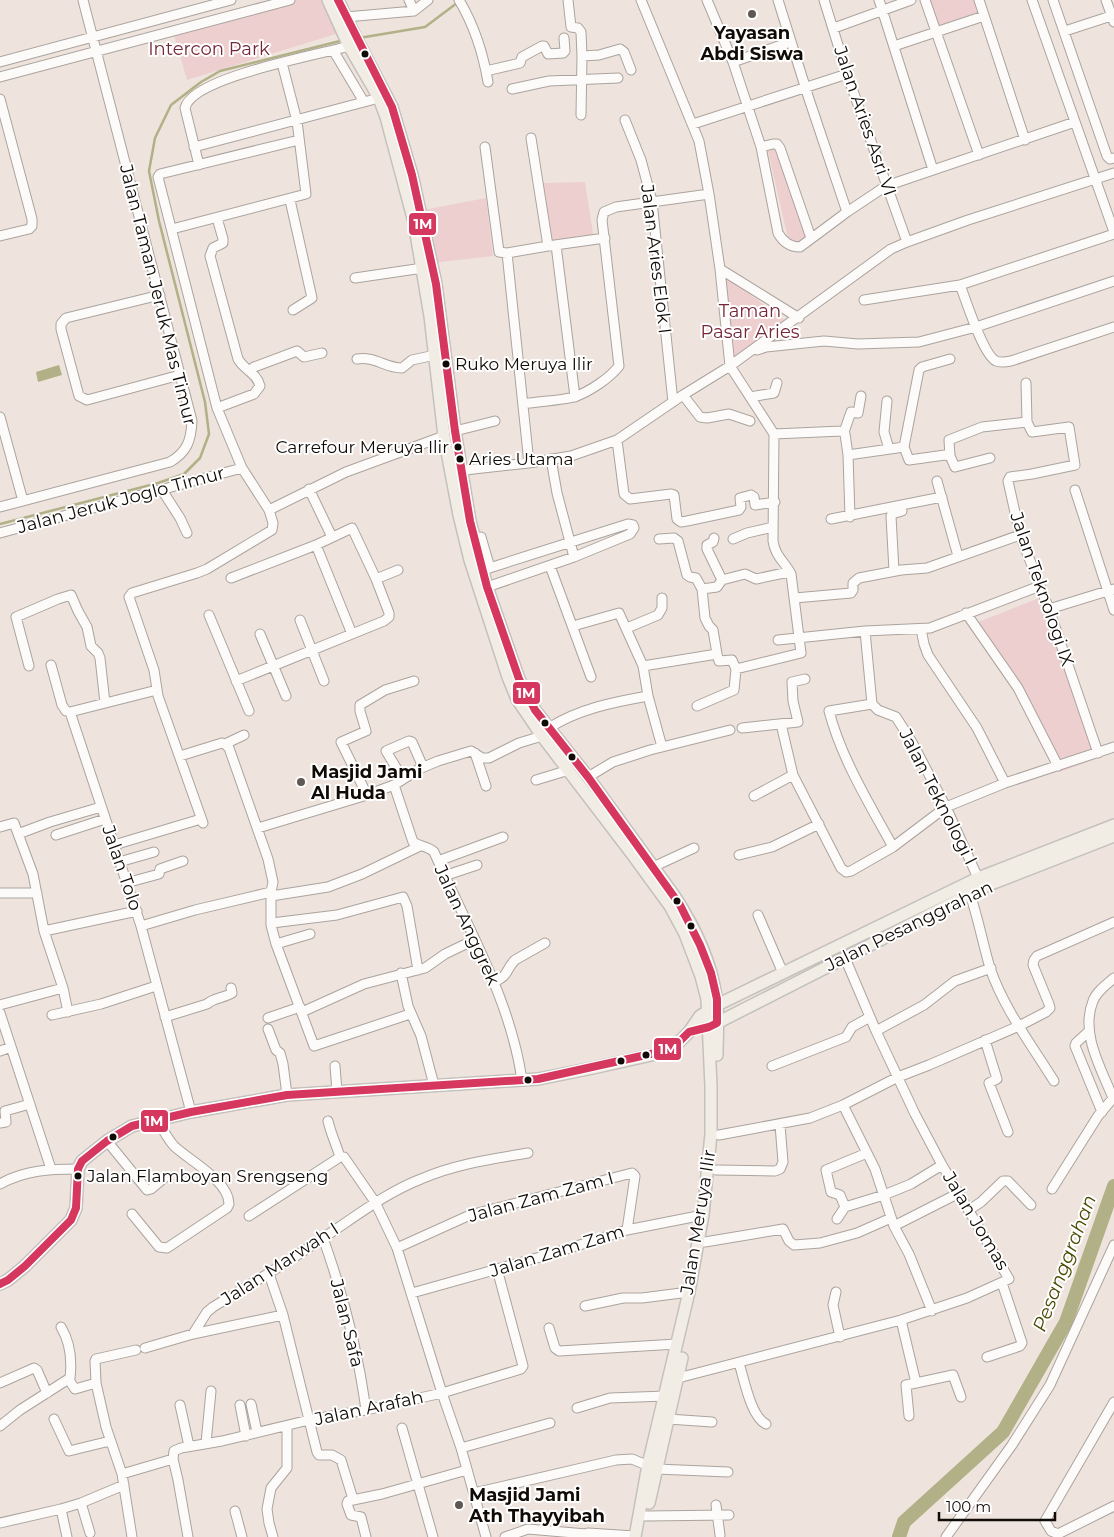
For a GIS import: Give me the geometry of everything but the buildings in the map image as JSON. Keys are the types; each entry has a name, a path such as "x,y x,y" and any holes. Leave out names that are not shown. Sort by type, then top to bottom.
{"main road":[{"name":"Jalan Meruya Ilir","path":"330,2 345,22 350,41 379,98 386,117 414,222 424,247 423,268 431,285 435,355 450,433"},
{"name":"Jalan Meruya Ilir","path":"350,41 392,107 412,175 431,285 455,471 470,560 508,677 518,699 545,732 588,777 684,911 709,970 714,988 712,1007 711,1140 703,1215 689,1292 638,1537"},
{"name":"Jalan Meruya Ilir","path":"455,471 486,569 487,587 522,687 545,732 569,770 647,872 670,906 685,934 712,1007"},
{"name":"Jalan Pesanggrahan","path":"690,1032 713,1025 970,894 1077,845 1114,825"},
{"name":"Jalan Pesanggrahan","path":"712,1007 978,878 1077,845 1114,836"},
{"path":"806,962 811,974"},
{"path":"709,970 722,988 741,993"},
{"path":"0,1284 25,1266 71,1220 76,1208 78,1169 85,1159 106,1141 132,1126 191,1112 287,1095 522,1080 586,1070 656,1054 674,1047 690,1032 700,1016 712,1007"},
{"path":"717,1044 726,1024 734,1013"},
{"name":"Jalan Meruya Ilir","path":"638,1537 646,1516 652,1463 668,1419 678,1378 705,1242 716,1170 719,1135 717,1044 713,1025"}],"street":[{"name":"Jalan Taman Jeruk Mas Timur","path":"0,507 159,466 178,458 183,453 192,432 192,421 83,0"},
{"path":"0,62 231,0"},
{"path":"0,77 290,0"},
{"path":"409,0 414,11"},
{"path":"345,22 414,11 428,0"},
{"path":"568,0 571,27 578,28 581,32 583,79 581,116"},
{"path":"641,0 699,141 720,269 730,366 774,434 774,550 789,572 795,598 800,654 736,669"},
{"path":"707,0 733,62 761,147 778,233 786,243 794,247 800,246 886,186 1075,122"},
{"path":"778,0 790,42 848,212"},
{"name":"Jalan Aries Asri VI","path":"824,0 847,74 907,242"},
{"path":"879,0 933,170"},
{"path":"834,28 911,0"},
{"path":"925,0 979,155"},
{"path":"979,0 1025,140"},
{"path":"864,300 960,285 1114,233 1032,0"},
{"path":"1053,0 1107,156 1114,158"},
{"path":"1065,32 1113,18 1106,0"},
{"path":"460,2 484,57 488,82"},
{"path":"894,46 984,16"},
{"path":"486,71 520,63 522,57 542,46 544,46 548,54 563,53 565,51 564,38"},
{"path":"199,165 186,104 210,85 282,62 333,50 350,41"},
{"path":"733,62 790,42"},
{"path":"582,56 599,55 620,49 624,52 631,70"},
{"path":"333,50 364,102"},
{"path":"172,229 290,200 304,196 307,192 296,121 282,62"},
{"path":"692,124 847,74"},
{"path":"512,89 549,81 618,78"},
{"path":"194,147 379,98"},
{"path":"0,99 32,218 32,226 29,229 0,236"},
{"name":"Jalan Aries Elok I","path":"625,120 641,160 652,201 674,402"},
{"path":"531,138 552,245 575,397"},
{"path":"114,845 202,821 157,690 154,670 129,598 130,595 198,573 270,532 273,522 269,510 242,468 218,408 159,176 299,140"},
{"path":"761,147 777,144 780,148 812,238"},
{"path":"484,147 498,250 502,253 507,253 605,238"},
{"path":"455,471 551,459 585,452 617,440 799,318 881,256 907,242 968,220 1114,173"},
{"path":"523,404 575,397 591,389 619,366 602,220 604,212 616,207 709,194"},
{"path":"290,200 312,298 293,310"},
{"path":"217,218 224,239 223,243 212,248 210,256 238,359 241,365 258,380 260,386 256,392 234,403 218,408"},
{"path":"507,253 528,463"},
{"path":"355,278 423,268"},
{"path":"720,269 799,318"},
{"path":"750,352 766,347 824,341 858,344 919,342 976,327 1114,281"},
{"path":"960,285 976,327 992,358 998,362 1004,362 1114,327"},
{"path":"160,295 66,318 61,324 61,329 79,396 87,400 180,375"},
{"path":"249,371 297,350 304,357 322,353"},
{"path":"357,359 372,358 394,367 402,368 412,360 435,355"},
{"path":"950,360 922,367 919,370 904,447 908,458 910,460 945,455 950,456 955,467 990,458"},
{"path":"750,397 774,393 777,383"},
{"path":"1026,383 1027,422"},
{"path":"682,395 700,417 707,418 729,414 750,422"},
{"path":"850,517 848,455 844,432 851,412 858,413 861,396"},
{"path":"887,401 884,432 889,450"},
{"path":"0,417 23,501"},
{"path":"269,510 346,472 450,433 495,421"},
{"name":"Jalan Teknologi IX","path":"950,456 949,440 982,427 1027,422 1032,432 1069,426 1075,465 1009,478 1020,534 1049,609 1098,753"},
{"path":"774,434 844,432"},
{"path":"617,440 624,494 626,497 630,499 674,495 677,519 680,522 741,509 741,497 752,495 755,505 774,502"},
{"path":"848,455 904,447"},
{"path":"551,459 557,492 574,557"},
{"name":"Jalan Jeruk Joglo Timur","path":"0,533 242,468"},
{"path":"937,480 958,556"},
{"path":"162,490 187,533"},
{"path":"1075,490 1110,590 1114,610"},
{"path":"307,491 329,538"},
{"path":"831,520 942,497"},
{"path":"894,571 892,514 908,510"},
{"path":"481,537 486,569 628,524 633,525 634,528 630,534 574,557 487,587"},
{"path":"232,578 316,545 352,528 376,579 389,617 384,621 236,681"},
{"path":"734,539 747,533 773,528"},
{"path":"795,598 851,593 856,579 894,571 927,568 1020,534"},
{"path":"659,539 674,538 678,541 687,574 690,577 696,578 702,589 705,618 713,630 719,661 732,660 736,669 734,690 697,706"},
{"path":"714,538 707,549 722,580"},
{"path":"316,545 352,634"},
{"path":"550,566 591,677"},
{"path":"376,579 398,570"},
{"path":"702,589 717,587 722,580 746,574 756,579 789,572"},
{"path":"778,640 865,631 930,628 1040,586"},
{"path":"1049,609 1110,590"},
{"path":"28,666 16,617 58,599 71,596 87,627 92,646 100,658 105,703"},
{"path":"627,628 658,615 662,608 662,598"},
{"path":"573,626 619,613 643,666 648,696 662,747"},
{"path":"966,613 1018,688 1058,766"},
{"path":"209,615 249,711"},
{"path":"300,620 324,681"},
{"path":"922,629 928,655 978,728 1005,783"},
{"path":"865,631 872,704 830,711 838,738 865,795 893,847"},
{"path":"260,634 286,696"},
{"path":"643,666 717,654"},
{"name":"Jalan Tolo","path":"52,665 62,705 66,711 70,712 142,926 156,986 191,1112"},
{"path":"742,728 798,722 793,701 792,682 805,679"},
{"path":"367,796 341,742 366,731 360,705 385,690 414,681"},
{"path":"70,712 157,690"},
{"path":"258,828 367,796 394,785 423,767 462,753 471,751 482,758 489,758 545,732 571,715 648,696"},
{"name":"Jalan Teknologi I","path":"872,704 878,710 896,717 913,744 946,807 978,878"},
{"path":"781,724 793,775 841,868 847,871 893,847 946,807 1005,783 1114,747"},
{"path":"588,777 613,762 662,747 730,730"},
{"path":"180,756 222,743 225,744 244,735"},
{"path":"403,779 386,751 409,741 412,742 423,767"},
{"path":"225,744 229,748 258,828 272,875 272,923 276,944 315,1046 363,1028 410,1014"},
{"path":"475,753 486,786"},
{"path":"536,780 569,770"},
{"path":"754,796 793,775"},
{"name":"Jalan Anggrek","path":"394,785 414,842 420,846 430,848 438,861 494,982 513,1034 522,1080"},
{"path":"18,834 50,822 101,807"},
{"path":"56,835 105,819"},
{"path":"0,827 14,823 33,874 44,931 68,1012"},
{"path":"738,855 777,846 819,824"},
{"path":"438,861 503,837"},
{"path":"142,926 195,910 271,894 328,887 362,874 420,846"},
{"path":"653,866 694,848"},
{"path":"119,862 154,852"},
{"path":"126,883 159,874 160,869 183,861"},
{"path":"444,876 476,865"},
{"path":"0,893 37,893"},
{"path":"970,894 990,968 1006,1005 1054,1081"},
{"path":"272,923 337,915 403,897 407,906 418,970"},
{"path":"44,931 137,911"},
{"path":"758,916 783,973"},
{"path":"719,1135 810,1118 843,1105 898,1077 1019,1026 1050,1008 1033,965 1037,956 1114,922"},
{"path":"276,944 310,934"},
{"path":"268,1018 301,1009 364,984 425,968 445,954 474,940"},
{"path":"494,982 508,974 515,960 545,943"},
{"name":"Jalan Jomas","path":"678,1378 840,1337 932,1311 1009,1280 1009,1277 942,1165 919,1121 844,958"},
{"path":"876,1031 924,1005 955,981 990,968"},
{"path":"401,974 410,1014 421,1036 434,1085"},
{"path":"1052,1189 1113,1097 1088,1032 1093,999 1114,978"},
{"path":"52,1016 101,1004 156,986"},
{"path":"0,1005 62,988"},
{"path":"165,1017 227,996 232,993 231,988"},
{"path":"0,1013 51,1169"},
{"path":"772,1066 846,1037 852,1027 870,1017"},
{"path":"268,1030 276,1050 280,1053 287,1095"},
{"path":"1088,1032 1075,1046 1102,1112"},
{"path":"985,1040 997,1079 989,1083 1008,1132"},
{"path":"0,1051 11,1047"},
{"path":"335,1066 337,1091"},
{"path":"0,1123 6,1122 5,1111 30,1104"},
{"path":"843,1105 867,1152 893,1222 909,1254 932,1311"},
{"path":"132,1214 159,1247 167,1248 227,1208 229,1204 228,1194 212,1176 172,1144 157,1119"},
{"path":"328,1122 340,1157"},
{"path":"716,1170 775,1171 780,1169 783,1162 780,1124"},
{"path":"106,1141 147,1190 151,1189 165,1177"},
{"path":"845,1207 840,1195 832,1192 826,1170 867,1152"},
{"name":"Jalan Marwah I","path":"193,1334 207,1312 213,1307 270,1274 375,1202 419,1179 443,1170 478,1161 528,1153"},
{"path":"340,1157 344,1157 375,1202 397,1248 461,1448 486,1537"},
{"path":"249,1216 340,1157"},
{"path":"837,1219 845,1207 884,1195 916,1181 942,1165"},
{"path":"0,1184 15,1176 31,1171 78,1169"},
{"name":"Jalan Zam Zam I","path":"397,1248 470,1215 632,1173 635,1176 627,1230"},
{"path":"969,1210 982,1202 1006,1181 1031,1205"},
{"path":"705,1242 783,1229 789,1241 794,1245 820,1243 893,1222 959,1193"},
{"name":"Jalan Zam Zam","path":"412,1293 627,1230 703,1215"},
{"name":"Jalan Safa","path":"324,1238 352,1332 366,1410"},
{"path":"946,1537 1012,1445 1050,1384 1114,1245"},
{"name":"Jalan Arafah","path":"122,1474 173,1459 174,1451 189,1446 246,1436 310,1420 442,1393 523,1368 496,1269"},
{"path":"270,1274 283,1315 318,1454 332,1455 341,1460 350,1500 347,1504 351,1515 361,1517 366,1537"},
{"path":"987,1357 1020,1346 1022,1343 1002,1283"},
{"path":"585,1306 623,1298 642,1298 689,1292"},
{"path":"836,1292 833,1305 840,1337"},
{"path":"132,1537 122,1474 111,1444 96,1383 96,1360 193,1334 283,1315"},
{"path":"901,1320 916,1383"},
{"path":"0,1426 20,1410 69,1380 71,1375 70,1350 66,1335 61,1327"},
{"path":"549,1328 555,1348 559,1351 677,1344"},
{"path":"740,1363 754,1410 762,1422 766,1424"},
{"path":"0,1383 34,1368 37,1370 47,1393"},
{"path":"910,1416 906,1385 953,1375 961,1397"},
{"path":"69,1380 75,1389 96,1383"},
{"path":"206,1443 211,1390"},
{"path":"577,1408 610,1398 666,1396"},
{"path":"1114,1402 1045,1521 1051,1531 1058,1534 1114,1506"},
{"path":"251,1404 258,1432"},
{"path":"180,1405 189,1446"},
{"path":"240,1405 246,1436"},
{"path":"54,1419 69,1451 111,1444"},
{"path":"668,1419 712,1422"},
{"path":"461,1448 550,1423"},
{"path":"273,1537 268,1509 271,1488 287,1468 287,1426"},
{"path":"402,1428 433,1537"},
{"path":"173,1459 188,1537"},
{"path":"474,1493 616,1460 632,1459 728,1472"},
{"path":"350,1500 382,1494 467,1470"},
{"path":"0,1523 81,1503 124,1486"},
{"path":"81,1503 90,1533"},
{"path":"60,1509 67,1537"},
{"path":"646,1516 716,1510 729,1515"},
{"path":"716,1510 720,1535"},
{"path":"235,1511 242,1537"},
{"path":"505,1537 528,1528 585,1535 638,1537"}],"green space":[{"name":"Intercon Park","path":"297,0 324,0 339,33 187,80 174,35"},
{"path":"929,0 974,0 979,16 938,30"},
{"path":"777,148 809,238 796,249 789,243 768,151"},
{"path":"585,182 594,240 550,246 543,183"},
{"path":"486,198 493,256 432,263 423,210"},
{"name":"Taman Pasar Aries","path":"724,275 786,321 733,360"},
{"path":"1039,598 1096,759 1060,772 1022,692 976,623"}],"shaded area":[{"path":"59,365 62,375 38,382 36,372"}],"waterway":[{"path":"359,38 425,27 457,3"},
{"path":"0,524 158,483 184,474 200,458 209,434 205,402 159,221 149,171 155,138 171,105 201,82 220,71 344,40"},
{"name":"Pesanggrahan","path":"899,1537 904,1522 1003,1432 1066,1322 1114,1186"}],"transit line":[{"name":"1M","path":"0,1284 25,1266 71,1220 76,1208 78,1169 82,1161 107,1141 132,1126 191,1112 287,1095 538,1079 664,1051 674,1047 689,1032 717,1023 717,999 711,973 700,945 680,905 588,777 535,710 519,679 487,587 470,521 455,431 436,284 412,175 392,107 338,0"}],"place":[{"name":"Yayasan Abdi Siswa","path":"752,14"},
{"name":"Ruko Meruya Ilir","path":"446,364"},
{"name":"Carrefour Meruya Ilir","path":"458,447"},
{"name":"Aries Utama","path":"460,459"},
{"name":"Masjid Jami Al Huda","path":"301,782"},
{"name":"Jalan Flamboyan Srengseng","path":"78,1176"},
{"name":"Masjid Jami Ath Thayyibah","path":"459,1505"}]}
